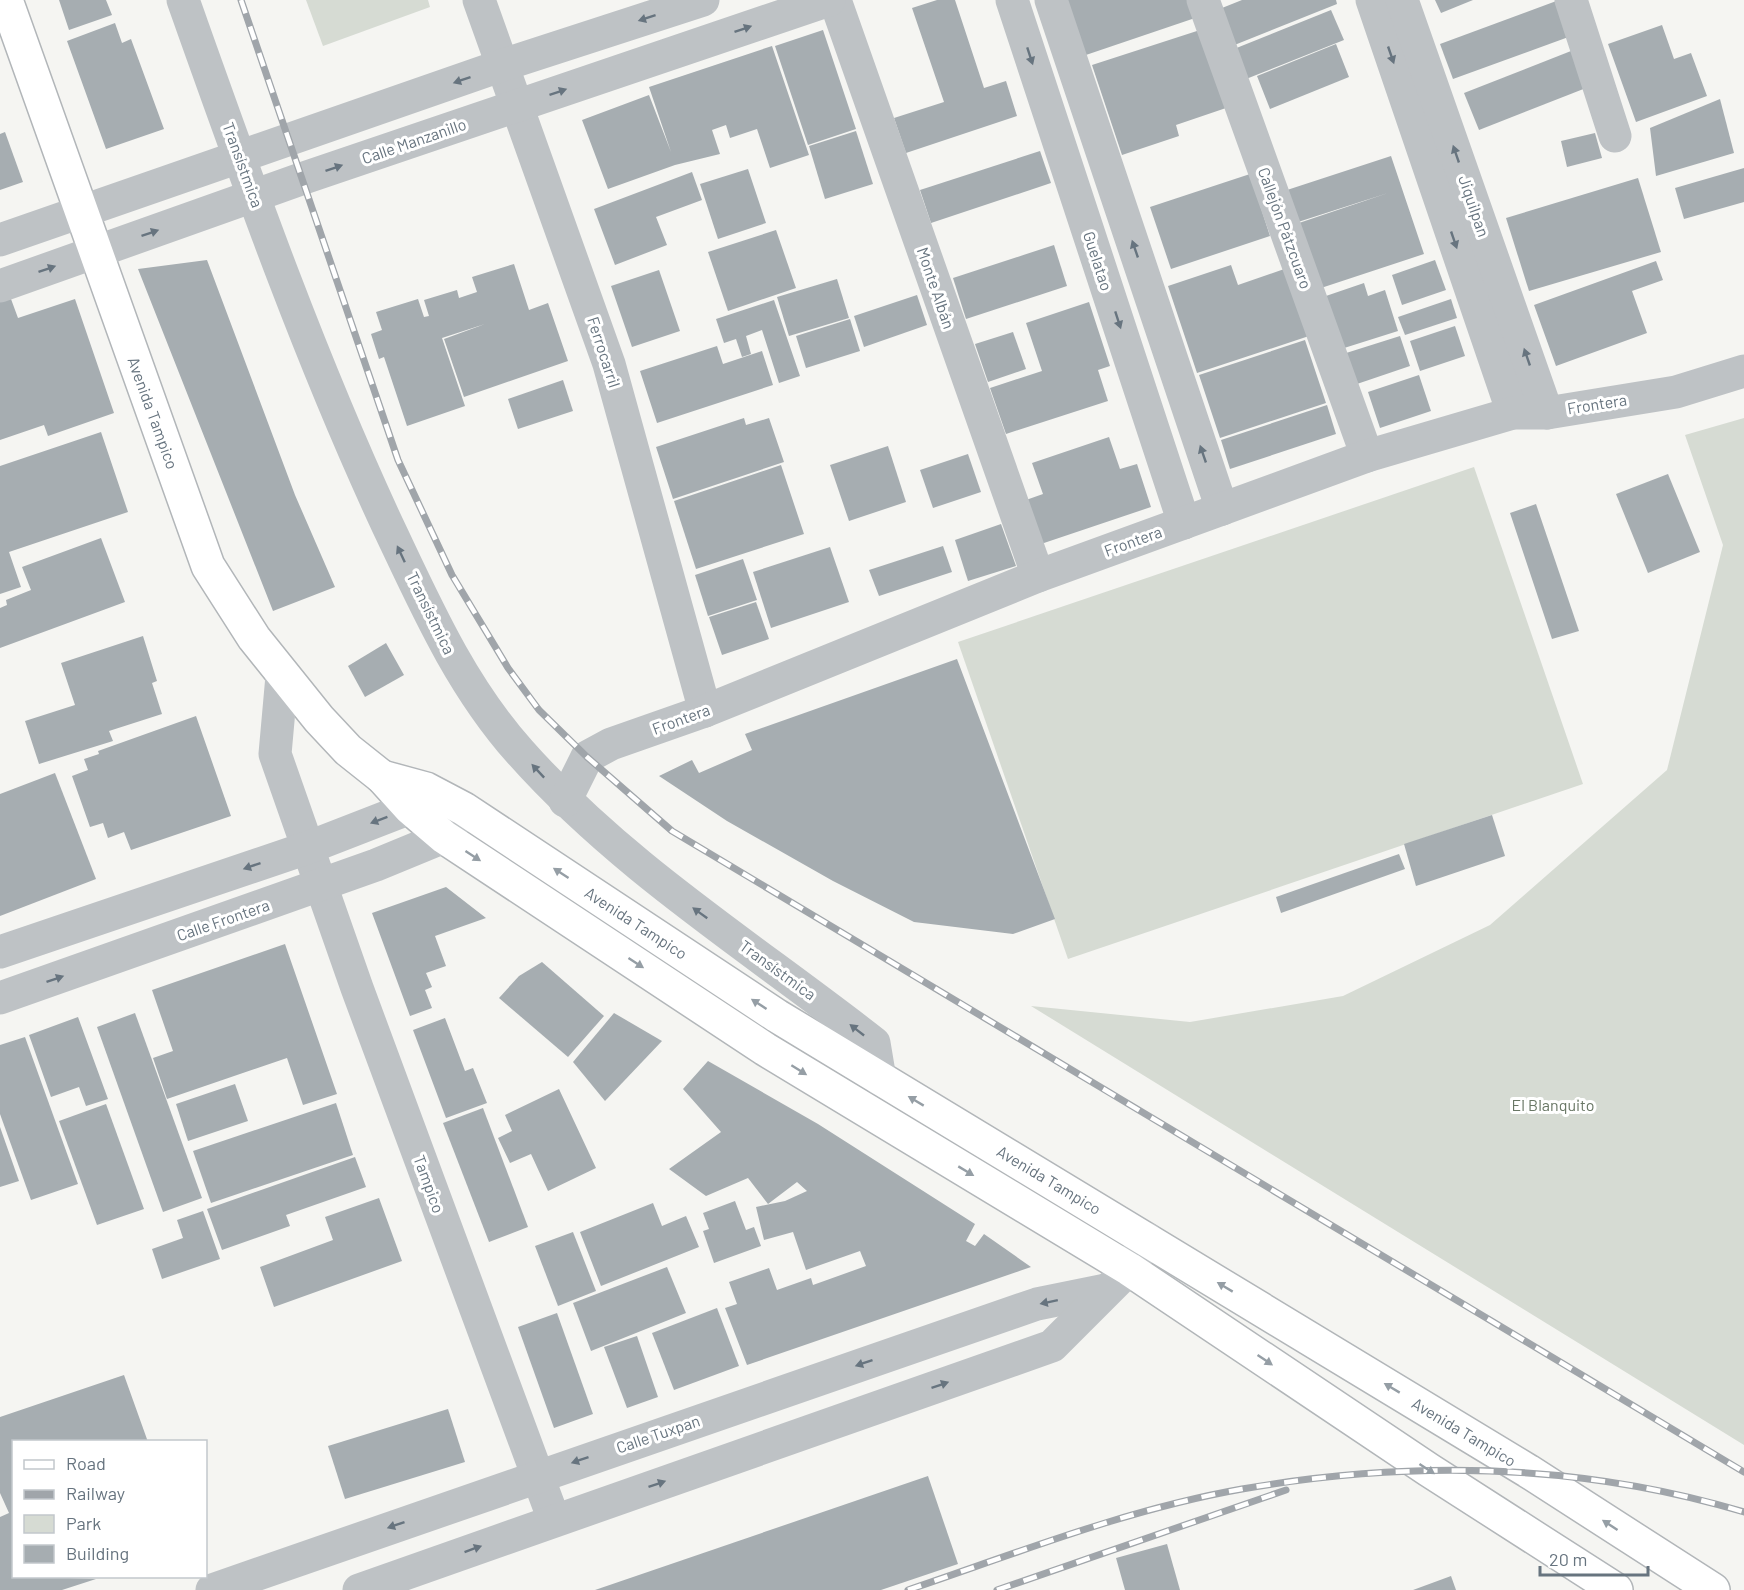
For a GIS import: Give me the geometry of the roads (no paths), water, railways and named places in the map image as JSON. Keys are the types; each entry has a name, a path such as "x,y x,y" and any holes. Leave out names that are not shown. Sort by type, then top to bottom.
{"main road":[{"name":"Avenida Tampico","path":"6,0 208,566 254,638 282,676 348,750 382,777 418,799 464,809 777,1016 1528,1471 1713,1590"},
{"name":"Avenida Tampico","path":"418,799 444,837 765,1049 1118,1279 1429,1470 1616,1590"}],"street":[{"name":"Transístmica","path":"183,0 254,196 341,424 445,646 480,703 518,750 565,801 678,897 874,1043 880,1079"},
{"name":"Ferrocarril","path":"479,0 609,364 705,711"},
{"path":"0,240 503,65 703,0"},
{"name":"Calle Manzanillo","path":"0,286 254,196 829,0"},
{"name":"Monte Albán","path":"835,0 1038,576"},
{"name":"Guelatao","path":"1012,0 1184,523"},
{"path":"1051,0 1222,509"},
{"name":"Callejón Pátzcuaro","path":"1203,0 1367,456"},
{"name":"Jiquilpan","path":"1372,0 1513,413"},
{"name":"Jiquilpan","path":"1402,0 1547,412"},
{"path":"1570,0 1615,136"},
{"name":"Frontera","path":"565,801 587,757 612,744 705,711 1038,576 1367,456 1513,413 1547,412 1676,392 1744,371"},
{"name":"Tampico","path":"282,676 274,754 554,1520"},
{"path":"0,952 307,848 418,799"},
{"path":"444,837 464,809"},
{"name":"Calle Frontera","path":"0,998 322,886 444,837"},
{"path":"359,1590 1052,1346 1118,1279 1147,1239"},
{"name":"Calle Tuxpan","path":"212,1590 537,1475 1036,1304 1118,1279"}],"railway":[{"path":"241,0 398,460 452,575 508,668 539,710 587,757 672,831 1744,1472"},
{"path":"908,1590 1073,1533 1157,1508 1242,1489 1368,1473 1494,1471 1557,1476 1620,1484 1682,1496 1744,1512"},
{"path":"997,1590 1286,1490"}],"park label":[{"name":"El Blanquito","path":"1553,1105"}]}
